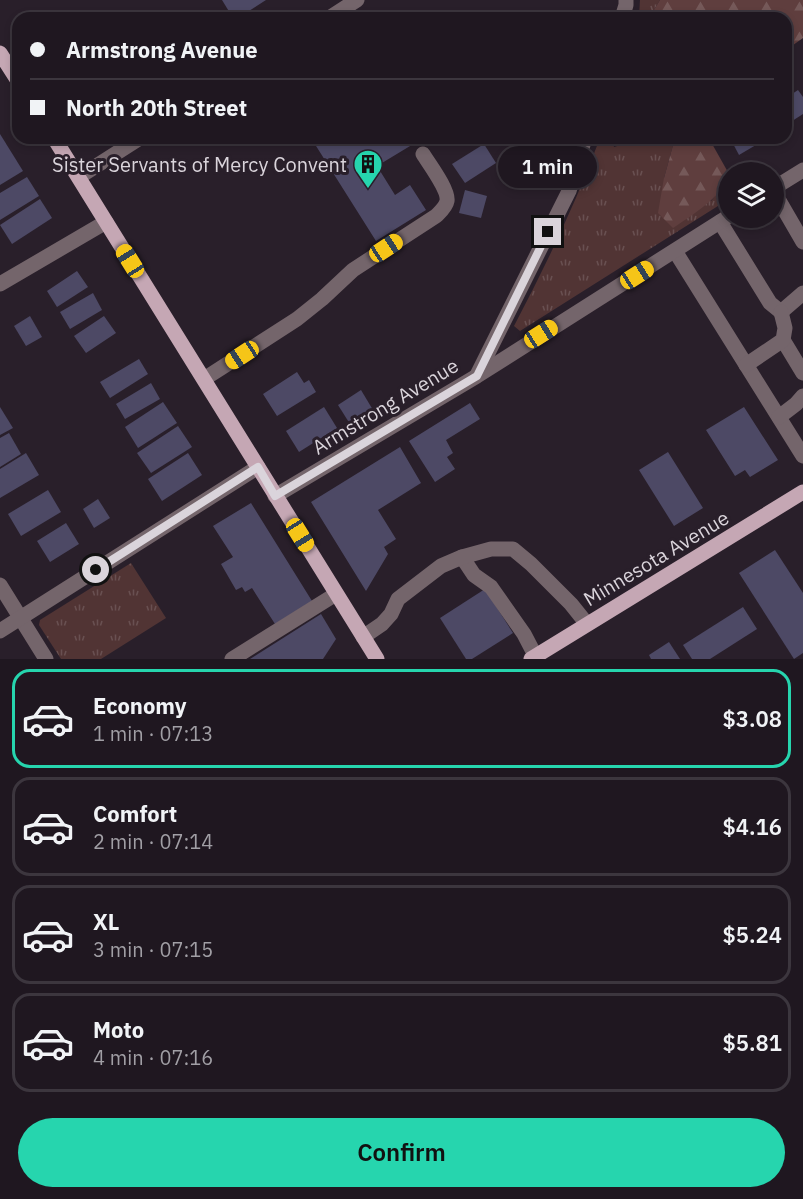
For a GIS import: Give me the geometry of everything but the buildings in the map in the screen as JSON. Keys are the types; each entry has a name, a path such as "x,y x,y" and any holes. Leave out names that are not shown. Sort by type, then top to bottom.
{"main road":[{"path":"0,53 12,72"},
{"path":"58,144 378,659"},
{"name":"Minnesota Avenue","path":"534,658 803,492"}],"street":[{"path":"338,12 357,0"},
{"path":"79,177 131,144"},
{"path":"477,376 569,191 583,144"},
{"path":"204,379 297,319 353,270 443,210 447,201 447,193 423,154"},
{"path":"784,183 803,170"},
{"path":"784,208 803,242"},
{"path":"0,284 106,222"},
{"name":"Armstrong Avenue","path":"275,496 477,376 718,223"},
{"path":"730,228 770,303 781,312 785,328 783,340 803,373"},
{"path":"675,251 803,456"},
{"path":"781,312 803,293"},
{"path":"746,365 783,340"},
{"path":"779,417 803,396"},
{"path":"0,631 258,467"},
{"path":"363,637 387,619 398,599 441,566 491,549 513,549 571,604 587,624"},
{"path":"462,557 474,575 491,586 524,634 534,658"},
{"path":"0,585 46,659"},
{"path":"232,659 336,594"}],"green space":[{"path":"640,0 660,0 653,12 639,12"},
{"path":"660,0 803,0 803,38 792,46 792,12 653,12"},
{"path":"598,144 613,144 614,147 624,144 673,144 664,178 711,201 718,192 718,206 520,331 514,326 560,234"},
{"path":"673,144 712,144 722,162 718,162 718,193 673,228 658,213"},
{"path":"131,563 166,618 101,659 61,659 39,625 40,620"}],"place":[{"name":"Sister Servants of Mercy Convent","path":"368,190"}],"route":[{"path":"96,570 258,467 275,496 477,376 548,232"}]}
